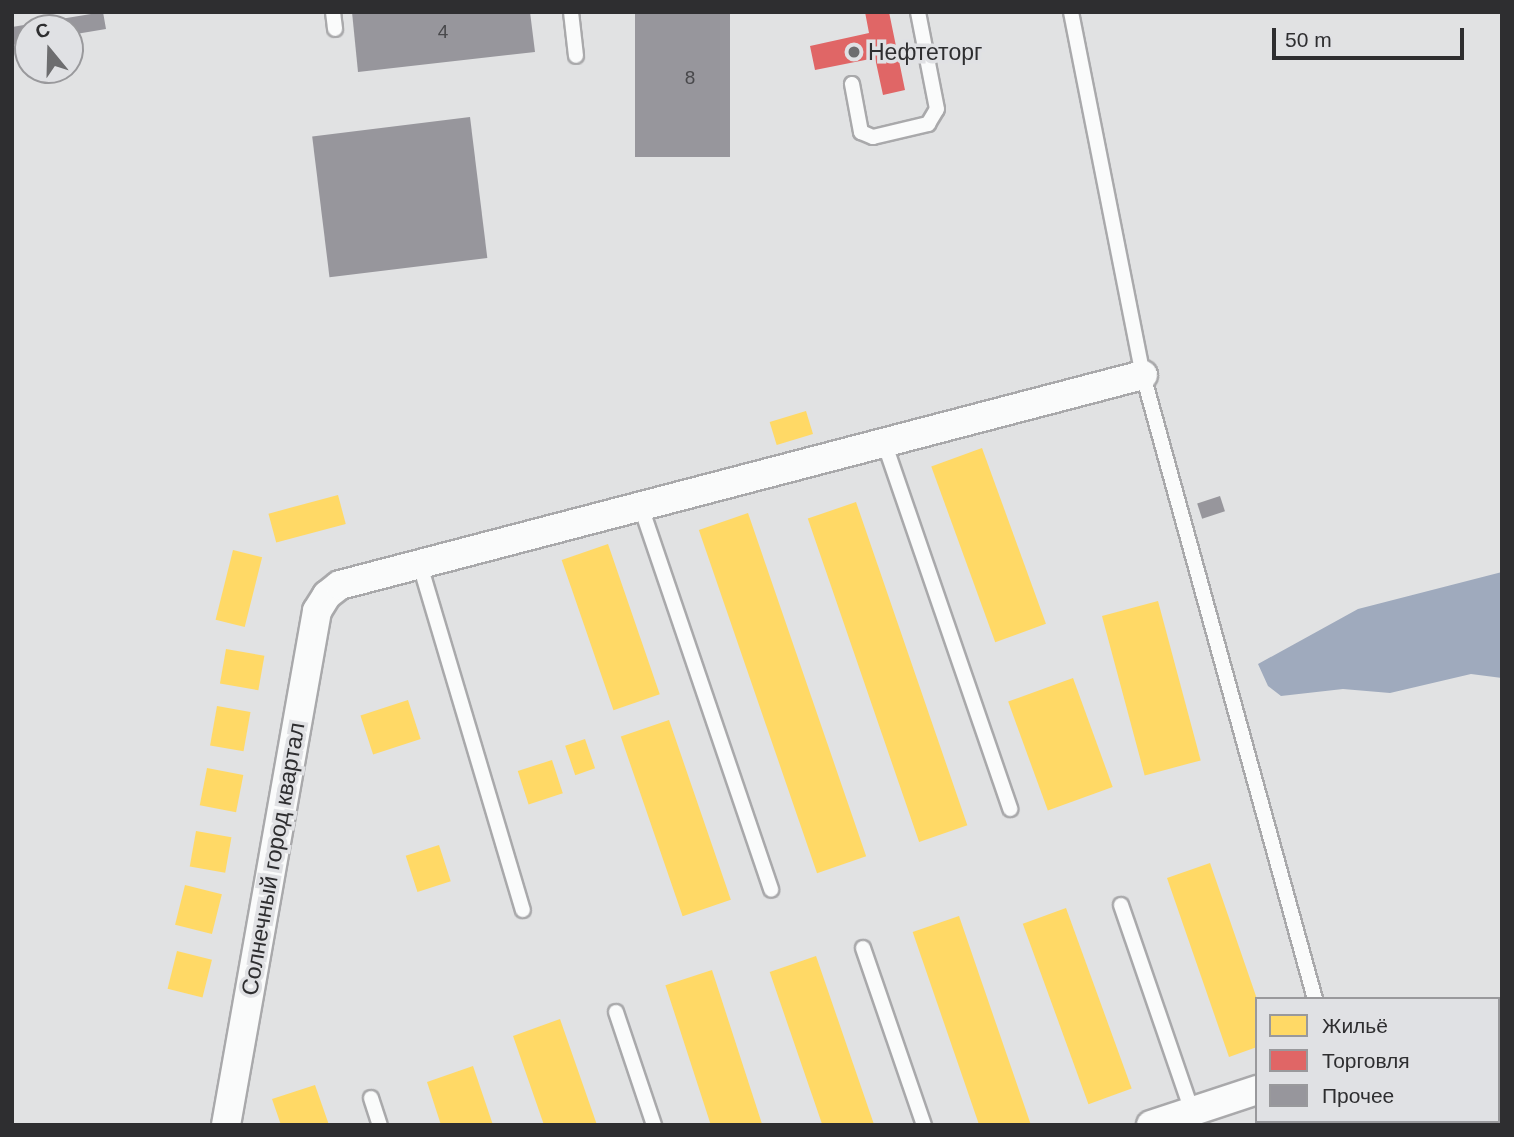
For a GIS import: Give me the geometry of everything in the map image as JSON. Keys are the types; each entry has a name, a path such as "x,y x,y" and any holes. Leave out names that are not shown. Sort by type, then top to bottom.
{"street":[{"path":"420,565 642,510 1143,375"},
{"name":"Солнечный город квартал","path":"226,1125 317,611 327,595 340,585 420,565"},
{"path":"1151,1125 1255,1091"}],"lane":[{"path":"333,12 335,29"},
{"path":"571,12 576,57"},
{"path":"852,84 862,132 873,137 928,124 937,109 918,12"},
{"path":"1072,12 1143,375 1314,997"},
{"path":"885,445 1010,809"},
{"path":"642,510 771,891"},
{"path":"420,565 523,910"},
{"path":"1121,905 1192,1111"},
{"path":"863,948 924,1125"},
{"path":"616,1012 654,1125"},
{"path":"371,1098 380,1125"}],"water":[{"path":"1502,572 1502,678 1471,674 1390,693 1343,689 1281,696 1268,686 1258,664 1358,609"}],"building: Жильё":[{"path":"806,411 813,434 777,445 770,422"},
{"path":"982,448 1046,624 995,642 931,466"},
{"path":"338,495 346,524 276,543 268,514"},
{"path":"856,502 967,825 919,842 808,519"},
{"path":"748,513 866,856 817,873 699,530"},
{"path":"608,544 660,694 613,710 562,560"},
{"path":"233,550 262,557 245,627 216,620"},
{"path":"1158,601 1201,760 1145,775 1102,616"},
{"path":"226,649 264,656 258,690 220,683"},
{"path":"1073,678 1113,787 1048,811 1008,702"},
{"path":"408,700 421,739 373,754 360,715"},
{"path":"217,706 250,712 244,751 210,745"},
{"path":"669,720 731,900 683,916 621,737"},
{"path":"585,739 595,768 575,775 565,746"},
{"path":"552,760 563,793 529,804 518,771"},
{"path":"207,768 243,775 236,812 200,805"},
{"path":"196,831 231,837 225,873 190,866"},
{"path":"439,845 451,881 417,892 406,856"},
{"path":"1210,863 1256,997 1255,1048 1229,1057 1167,878"},
{"path":"185,885 222,894 212,934 175,925"},
{"path":"1066,908 1132,1088 1088,1104 1023,924"},
{"path":"959,916 1031,1125 979,1125 913,932"},
{"path":"177,951 212,960 202,998 168,989"},
{"path":"816,956 874,1124 822,1125 770,972"},
{"path":"712,970 762,1125 711,1125 665,985"},
{"path":"560,1019 597,1125 544,1125 513,1036"},
{"path":"473,1066 493,1125 441,1125 427,1082"},
{"path":"315,1085 329,1125 281,1125 272,1099"}],"building: Торговля":[{"name":"Нефтеторг","path":"865,12 889,12 905,90 883,95 875,58 815,70 810,46 869,33"}],"building: Прочее":[{"path":"103,12 106,29 84,33 84,15"},
{"path":"352,12 530,12 535,52 358,72"},
{"path":"635,12 730,12 730,157 635,157"},
{"path":"12,27 14,27 12,45"},
{"path":"470,117 487,258 329,277 312,136"},
{"path":"1220,496 1225,511 1202,519 1197,503"}],"place":[{"name":"Нефтеторг","path":"854,52"}]}
